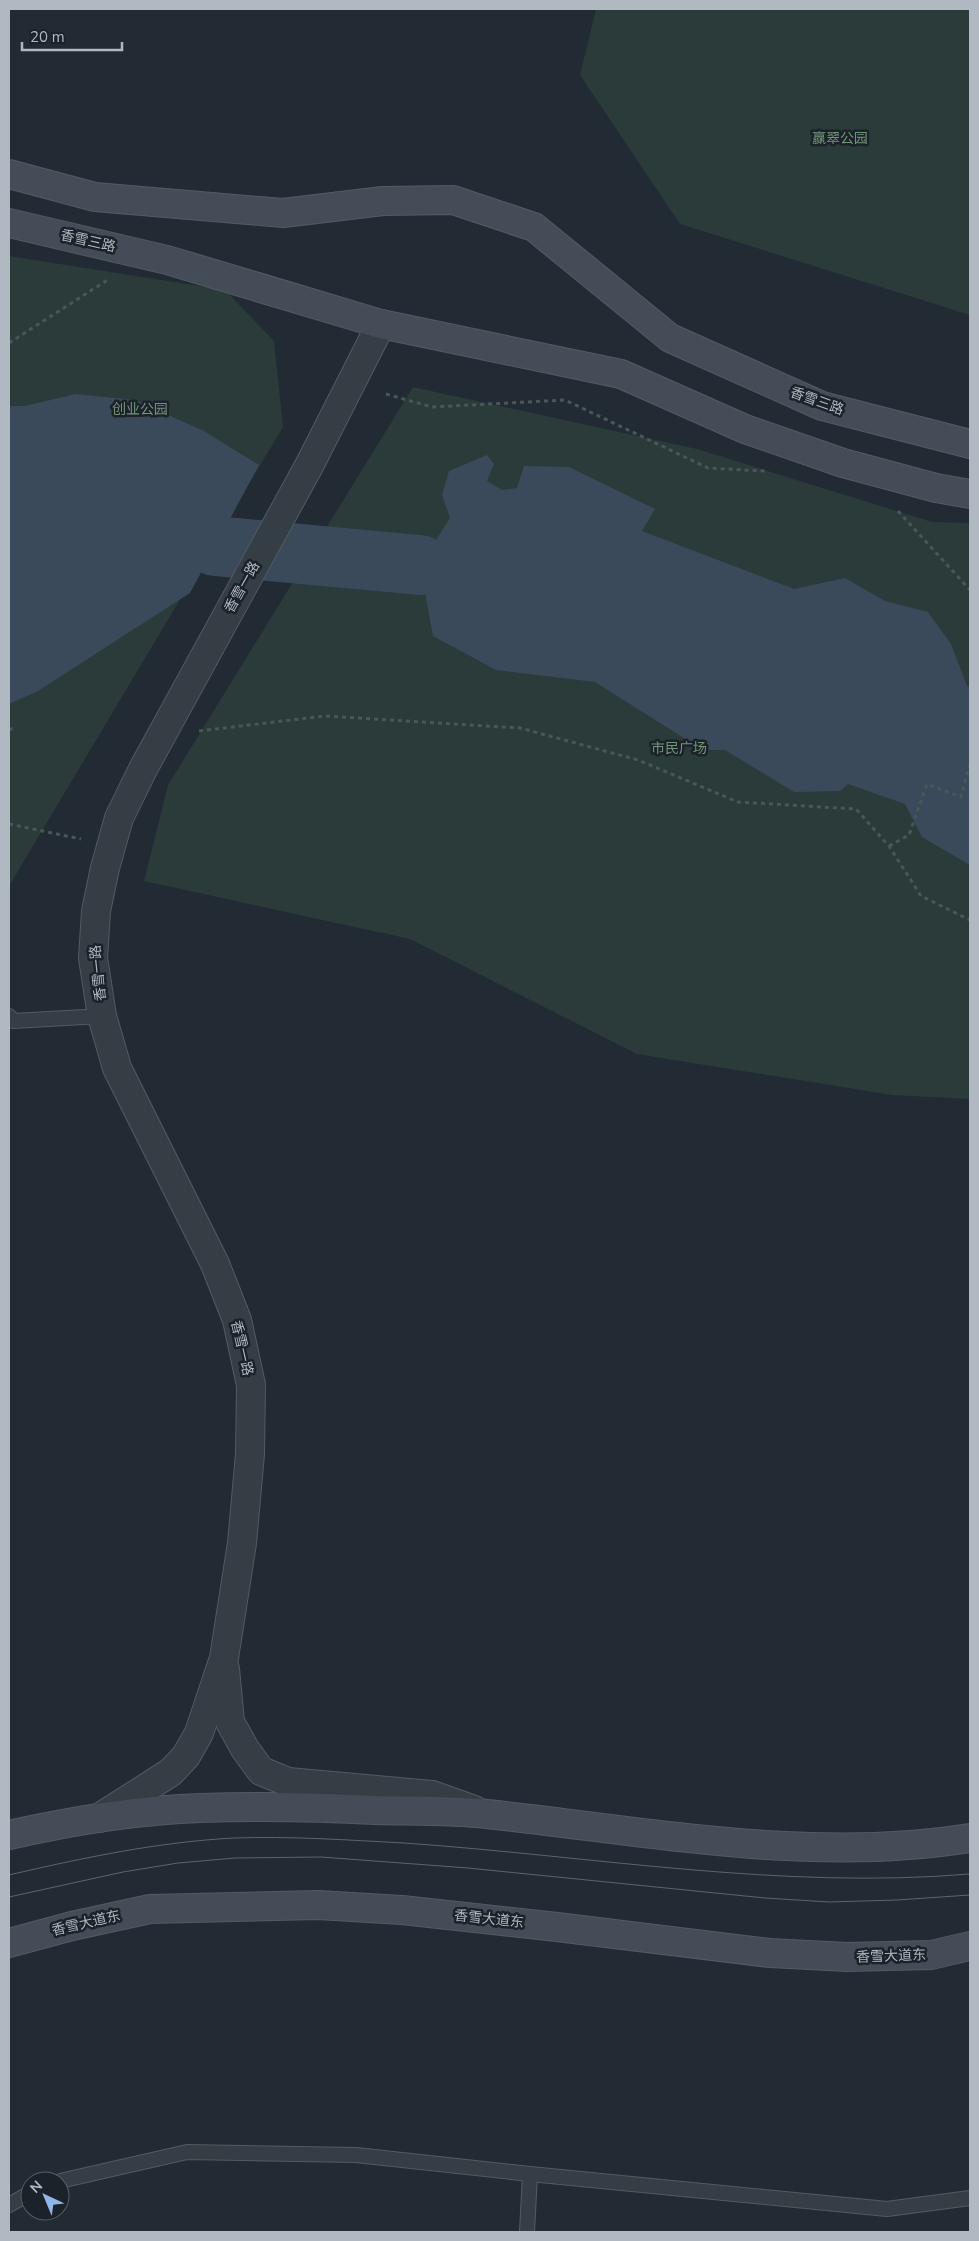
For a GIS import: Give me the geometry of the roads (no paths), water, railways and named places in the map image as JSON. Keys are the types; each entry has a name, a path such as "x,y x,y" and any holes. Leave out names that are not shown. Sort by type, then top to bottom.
{"street":[{"name":"香雪三路","path":"9,174 95,197 283,213 383,201 453,200 534,227 670,338 822,406 970,444"},
{"name":"香雪三路","path":"9,223 167,260 381,324 621,374 746,429 843,463 936,488 970,494"},
{"name":"香雪一路","path":"224,1658 243,1533 250,1454 251,1386 237,1320 215,1264 117,1068 102,1016 93,958 96,911 119,818 187,685 310,464 381,324"},
{"path":"224,1658 230,1722 245,1748 261,1770 288,1782 432,1795 485,1814"},
{"path":"99,1818 171,1772 186,1756 199,1733 224,1658"},
{"path":"9,1834 99,1818 208,1808 311,1807 485,1814 565,1825 779,1846 876,1846 970,1838"},
{"name":"香雪大道东","path":"9,1943 72,1926 150,1909 318,1905 402,1910 557,1927 770,1954 847,1957 931,1955 970,1946"}],"lane":[{"path":"9,1016 13,1021 102,1016"},
{"path":"70,2179 187,2152 356,2155 887,2209 970,2198"},
{"path":"527,2232 530,2174"},
{"path":"9,2205 20,2199"}],"water":[{"path":"76,394 135,400 204,431 259,465 190,593 38,691 9,704 9,406 25,406"},
{"path":"487,455 494,464 487,481 502,490 517,488 524,466 569,467 655,509 642,531 794,589 845,578 885,601 928,612 951,644 967,686 970,687 970,865 922,837 905,804 848,784 840,791 794,792 725,750 703,750 595,682 496,670 433,636 420,565 450,518 442,495 449,471"}],"waterway":[{"path":"215,546 420,565"}],"tram line":[{"path":"9,1875 149,1847 234,1838 404,1843 757,1875 899,1878 970,1874"},
{"path":"9,1897 123,1872 178,1863 235,1858 321,1857 468,1868 765,1898 829,1902 970,1895"}],"park label":[{"name":"赢翠公园","path":"840,138"},
{"name":"创业公园","path":"140,409"},
{"name":"市民广场","path":"679,748"}]}
